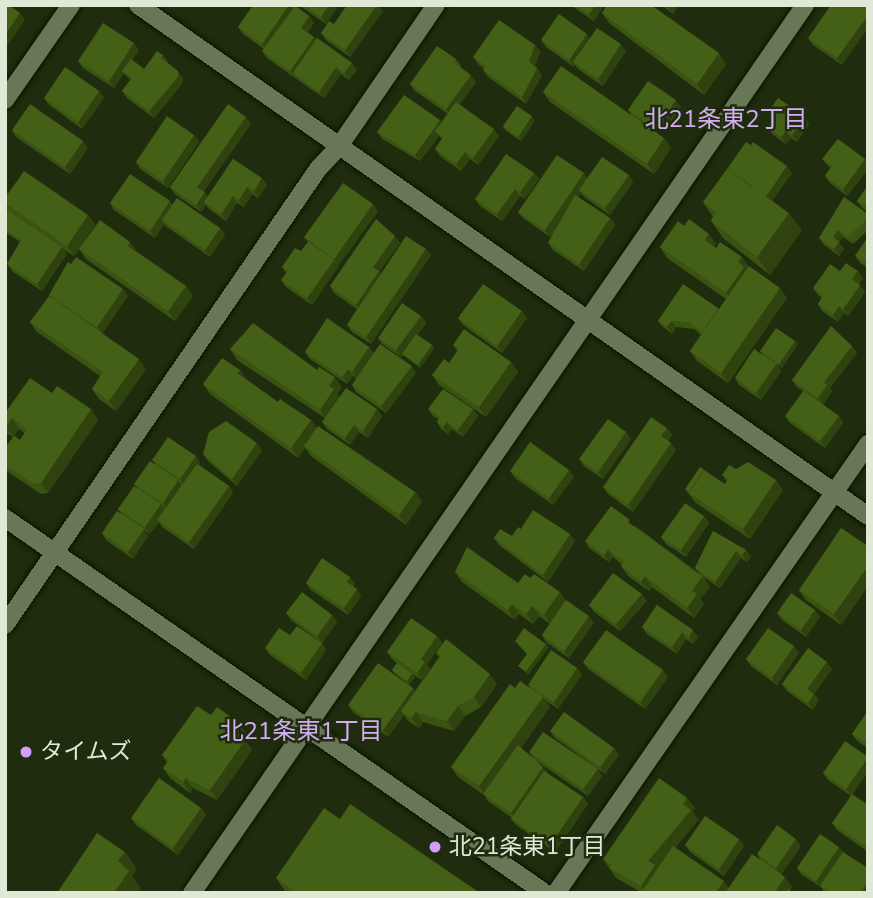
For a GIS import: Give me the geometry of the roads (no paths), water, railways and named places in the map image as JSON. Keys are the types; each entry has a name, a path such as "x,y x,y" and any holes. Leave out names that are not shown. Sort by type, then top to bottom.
{"street":[{"path":"5,100 71,5"},
{"path":"138,5 313,132 340,145 868,516"},
{"path":"5,625 55,552 78,525 318,169 340,145 436,5"},
{"path":"192,893 805,5"},
{"path":"556,893 868,444"},
{"path":"5,518 545,893"}],"place":[{"name":"タイムズ","path":"26,752"},
{"name":"北21条東1丁目","path":"435,847"}],"district":[{"name":"北21条東2丁目","path":"726,120"},
{"name":"北21条東1丁目","path":"301,732"}]}
